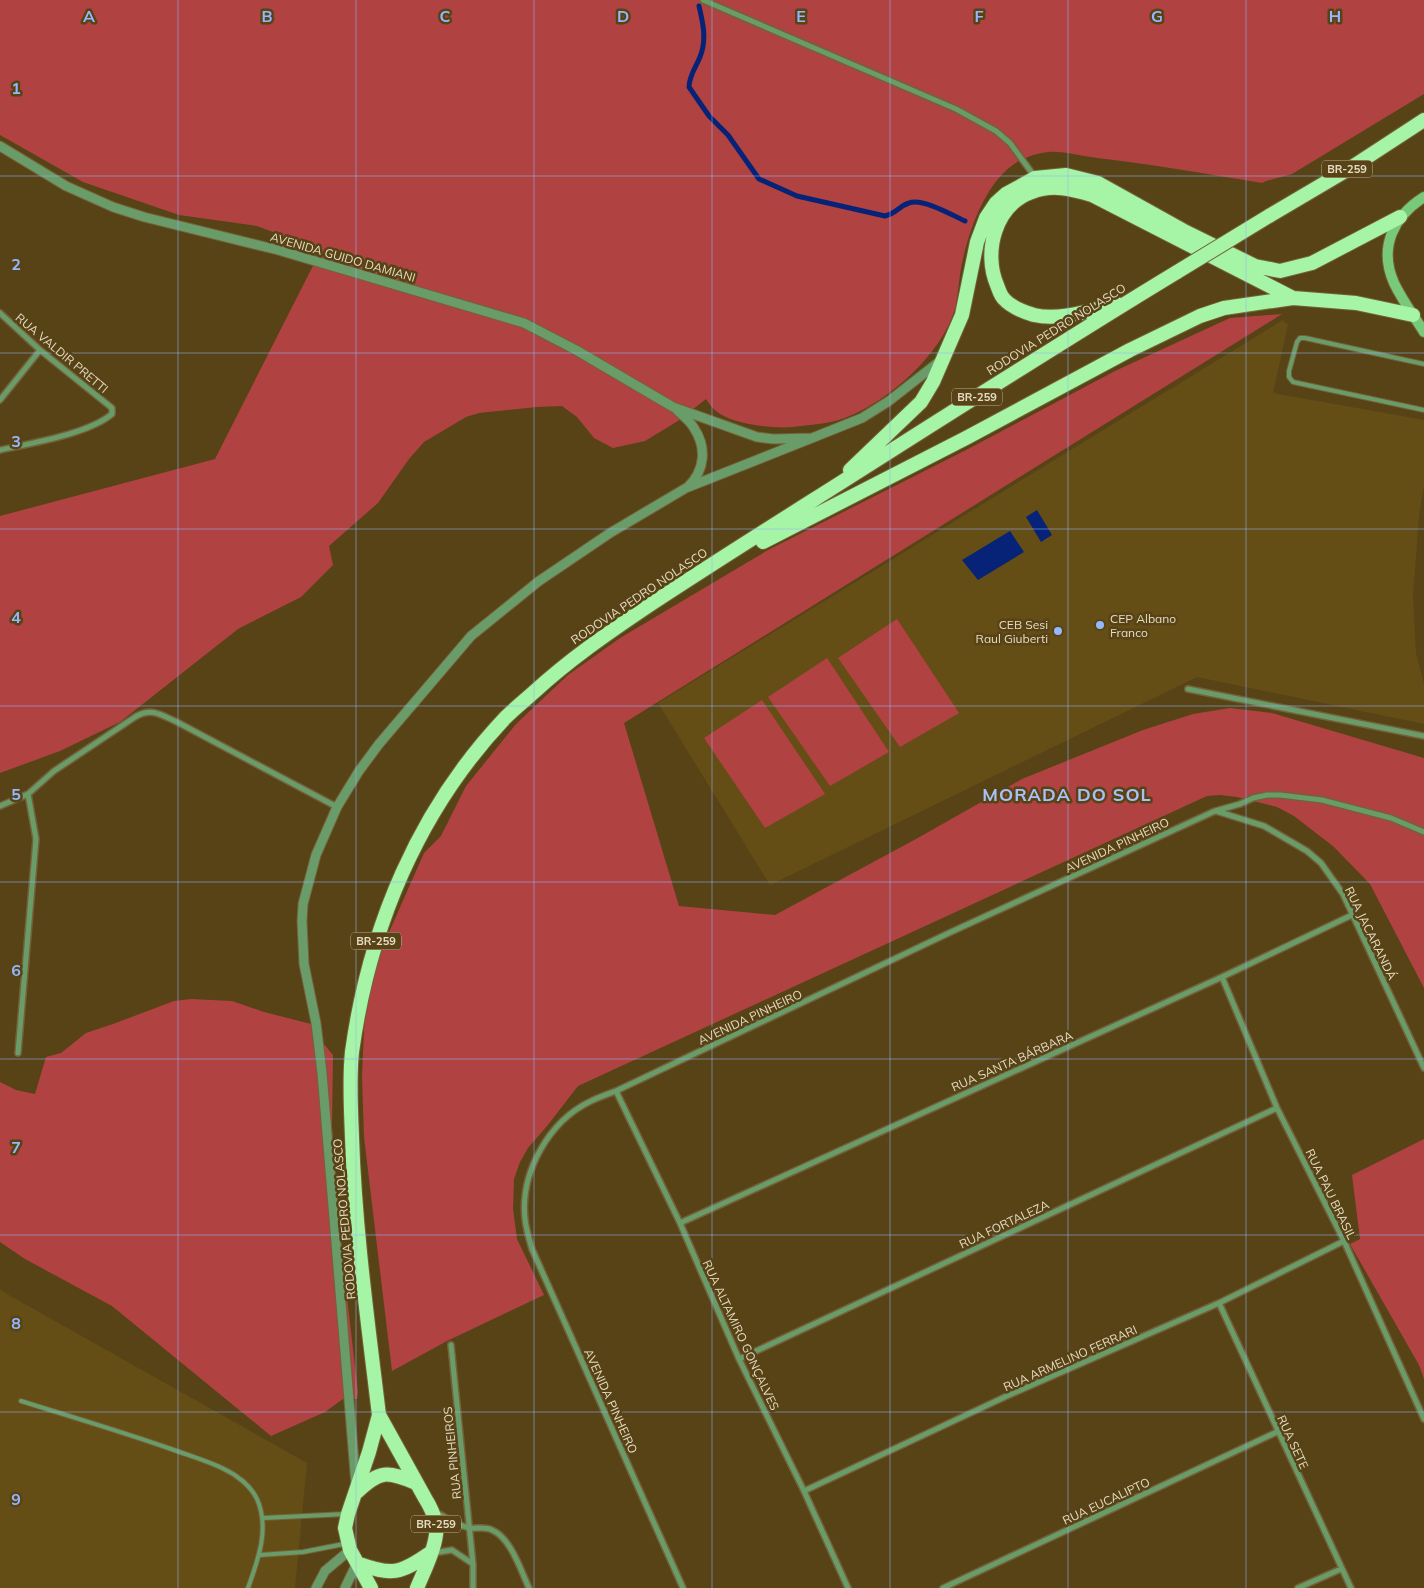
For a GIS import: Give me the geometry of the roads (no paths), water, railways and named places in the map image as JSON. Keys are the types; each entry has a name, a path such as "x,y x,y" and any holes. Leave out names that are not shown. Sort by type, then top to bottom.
{"highway":[{"name":"RODOVIA PEDRO NOLASCO","path":"371,1588 348,1546 345,1528 348,1514 370,1452 379,1415 353,1178 352,1056 363,988 371,956 395,887 451,786 483,743 506,717 592,643 678,586 1130,300 1352,167 1424,120"},
{"path":"825,493 921,402 933,382 962,315 977,242 986,218 996,203 1006,194 1035,178 1066,175 1098,183 1186,232 1255,266 1280,271 1312,263 1400,217"},
{"path":"1130,300 1078,314 1054,316 1034,315 1010,305 1002,297 992,273 993,238 1000,219 1014,203 1031,192 1049,188 1069,188 1092,194 1293,298"},
{"path":"678,586 966,438 1130,350 1178,326 1224,308 1293,298 1356,303 1418,319"},
{"name":"RODOVIA PEDRO NOLASCO","path":"379,1415 432,1510 436,1525 435,1540 417,1588"},
{"path":"356,1492 376,1476 391,1474 416,1483"},
{"path":"357,1563 384,1572 408,1568 430,1553"}],"main road":[{"path":"1423,197 1400,217 1395,224 1389,242 1388,263 1393,281 1418,319 1424,332"}],"street":[{"path":"703,0 956,109 996,131 1010,143 1035,178"},
{"name":"AVENIDA GUIDO DAMIANI","path":"0,146 66,186 113,207 144,217 278,250 524,323 576,350 673,407 757,438 773,440 812,438 862,418 895,397 944,357"},
{"name":"RUA VALDIR PRETTI","path":"0,313 40,350 112,408 112,414 103,421 53,438 0,450"},
{"path":"0,400 40,350"},
{"name":"AVENIDA GUIDO DAMIANI","path":"673,407 693,426 703,455 702,468 695,480 686,488"},
{"path":"356,1492 322,1073 316,1023 304,964 303,904 316,855 337,807 359,771 379,744 470,636 539,581 610,533 686,488 812,438"},
{"path":"1188,689 1424,736"},
{"path":"0,806 28,794 54,771 147,711 178,722 337,807"},
{"path":"18,1053 36,839 28,794"},
{"name":"AVENIDA PINHEIRO","path":"683,1588 532,1249 525,1218 527,1188 531,1170 539,1152 559,1124 590,1101 616,1091 951,932 1215,811 1267,795 1304,797 1391,818 1424,832"},
{"name":"RUA JACARANDÁ","path":"1215,811 1264,826 1307,851 1321,863 1343,894 1424,1068"},
{"name":"RUA SANTA BÁRBARA","path":"680,1223 1222,977 1352,915"},
{"name":"RUA PAU BRASIL","path":"1222,977 1277,1108 1344,1242 1424,1419"},
{"name":"RUA ALTAMIRO GONÇALVES","path":"616,1091 680,1223 739,1359 804,1491 848,1588"},
{"name":"RUA FORTALEZA","path":"739,1359 1277,1108"},
{"name":"RUA ARMELINO FERRARI","path":"804,1491 1009,1395 1219,1303 1344,1242"},
{"name":"RUA SETE","path":"1219,1303 1277,1432 1351,1588"},
{"name":"RUA PINHEIROS","path":"451,1345 473,1564 473,1588"},
{"name":"RUA EUCALIPTO","path":"943,1588 1277,1432"},
{"path":"432,1510 469,1528 484,1528 500,1535 517,1561 529,1588"},
{"path":"316,1588 325,1571 348,1546"},
{"path":"430,1553 452,1550 473,1564"},
{"path":"345,1588 357,1563"},
{"path":"1298,1588 1341,1569"}],"lane":[{"path":"1424,364 1300,338 1297,342 1289,371 1289,377 1294,382 1424,410"},
{"path":"21,1401 161,1446 223,1468 236,1476 248,1486 257,1499 263,1518 260,1556 248,1588"},
{"path":"263,1518 348,1514"},
{"path":"260,1556 348,1546"}],"waterway":[{"path":"699,6 704,38 702,51 690,79 689,87 709,116 728,135 759,179 797,196 885,216 906,204 915,202 937,208 965,221"}],"place":[{"name":"CEP Albano Franco","path":"1100,625"},
{"name":"CEB Sesi Raul Giuberti","path":"1058,631"}],"district":[{"name":"MORADA DO SOL","path":"1067,794"}]}
